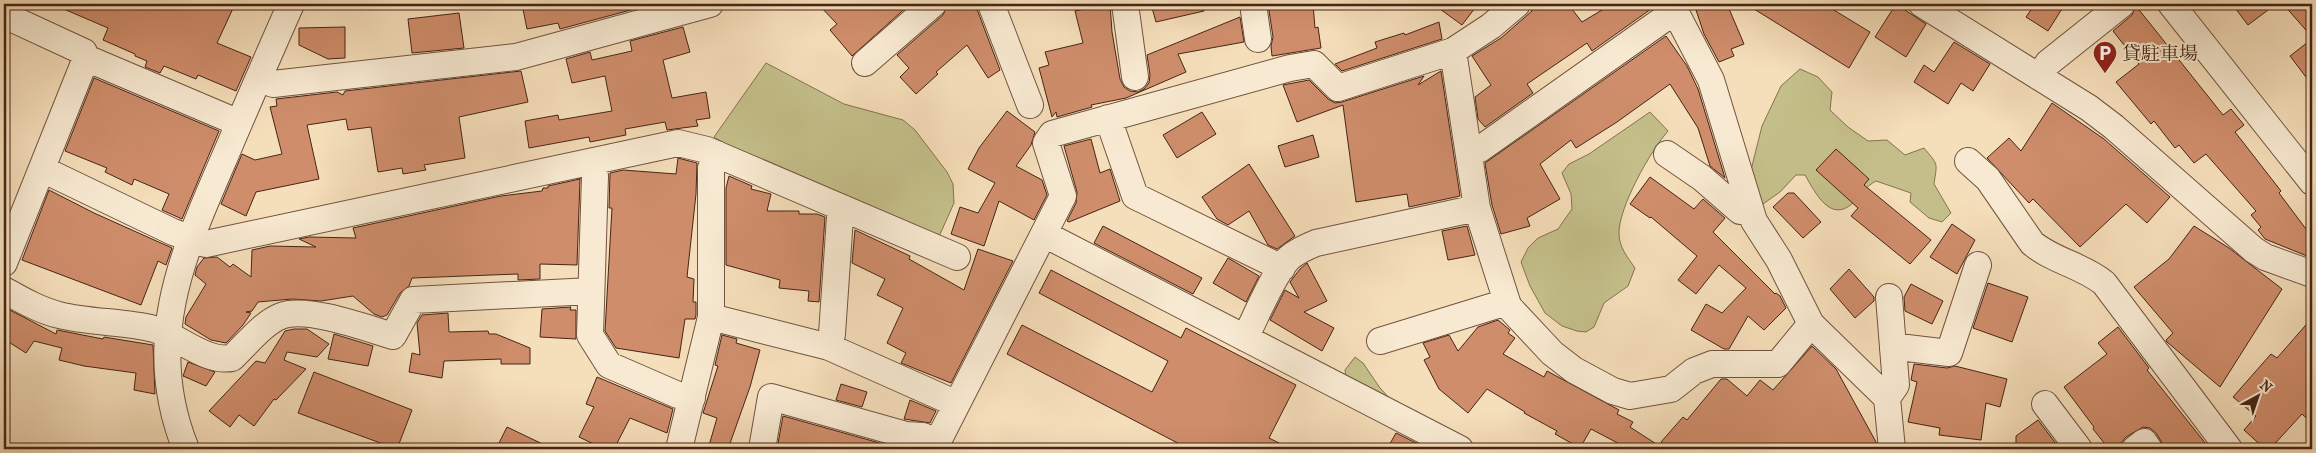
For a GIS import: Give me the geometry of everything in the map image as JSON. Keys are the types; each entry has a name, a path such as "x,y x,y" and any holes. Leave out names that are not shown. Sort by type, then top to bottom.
{"street":[{"path":"186,449 171,393 168,336 174,290 189,238 290,4"},
{"path":"259,78 273,84 516,57 710,4"},
{"path":"865,63 933,4"},
{"path":"991,4 1030,105"},
{"path":"1125,4 1135,77"},
{"path":"1253,4 1258,39"},
{"path":"762,449 771,397 906,435 923,436 935,446 1063,196 1046,143 1052,134 1290,68 1314,64 1338,88 1453,51 1491,26 1517,4"},
{"path":"1922,4 2076,99 2114,127 2254,250 2265,257 2312,274"},
{"path":"2039,76 2048,63 2122,4"},
{"path":"2171,4 2312,182"},
{"path":"1469,151 1480,149 1674,8 1711,80 1749,208 1760,232 1779,260 1811,324 1887,398 1892,449"},
{"path":"4,15 84,52 86,58 4,263"},
{"path":"1453,51 1477,208 1509,308 1567,365 1613,391 1630,396 1671,389 1694,371 1712,364 1778,364 1811,324"},
{"path":"86,58 239,122"},
{"path":"1108,118 1135,196 1282,268"},
{"path":"42,168 173,232 206,244 678,143 717,154 957,257"},
{"path":"679,449 712,317 711,168 717,154"},
{"path":"1667,154 1702,178 1740,211 1749,208"},
{"path":"1968,161 1988,179 2032,243 2041,251 2080,267 2104,283 2229,449"},
{"path":"592,162 595,176 590,335 608,365 678,395 692,398"},
{"path":"829,346 832,334 840,217 844,208"},
{"path":"1245,338 1282,268 1287,260 1300,249 1316,243 1477,208"},
{"path":"1044,234 1460,449"},
{"path":"1893,349 1908,348 1949,353 1978,265"},
{"path":"4,290 32,305 57,315 155,330 223,360 232,358 271,322 290,314 337,320 393,336 412,300 591,291"},
{"path":"1887,398 1896,385 1889,297"},
{"path":"1380,341 1507,302"},
{"path":"712,317 829,346 957,404"},
{"path":"2045,404 2079,449"},
{"path":"2135,449 2144,442 2149,449"}],"shaded area":[{"path":"766,63 844,104 903,120 915,130 947,172 953,184 954,203 937,241 747,157 714,137"},
{"path":"1800,69 1818,77 1832,92 1830,110 1848,127 1868,141 1887,140 1905,155 1924,148 1936,164 1934,184 1951,213 1942,222 1929,218 1910,202 1911,193 1876,181 1866,188 1845,209 1837,210 1830,208 1824,203 1813,190 1805,175 1796,175 1780,192 1763,204 1755,193 1749,178 1762,126 1781,86"},
{"path":"1650,112 1668,131 1653,151 1637,180 1620,223 1619,234 1624,252 1635,268 1628,286 1604,303 1594,327 1586,332 1562,326 1545,313 1530,286 1521,262 1528,248 1538,238 1558,229 1572,209 1571,194 1562,173 1569,164 1589,154"},
{"path":"1355,357 1363,363 1380,388 1394,403 1346,378 1345,370"}],"building":[{"path":"52,4 235,4 217,43 251,57 236,91 198,75 196,79 164,66 160,73 145,67 147,61 135,56 135,54 103,40 108,28"},
{"path":"522,4 637,4 638,8 560,29 558,23 527,29"},
{"path":"818,4 910,4 852,56 830,30 837,24"},
{"path":"948,4 975,4 1000,70 988,78 967,45 936,72 938,74 916,94 900,77 909,68 897,55 943,15"},
{"path":"1110,4 1112,32 1120,79 1124,87 1130,91 1138,92 1149,83 1150,75 1147,55 1240,17 1244,42 1178,54 1186,72 1126,98 1091,105 1092,107 1057,117 1056,112 1052,117 1039,68 1049,65 1045,52 1083,43 1075,11"},
{"path":"1151,4 1204,4 1204,11 1156,22"},
{"path":"1268,4 1313,4 1315,28 1318,27 1321,48 1272,56 1271,46 1273,37"},
{"path":"1433,4 1478,4 1462,25"},
{"path":"1532,4 1568,4 1582,22 1612,4 1658,4 1592,51 1587,43 1527,84 1533,93 1485,127 1478,119 1475,97 1491,85 1472,56 1501,38 1532,11"},
{"path":"1694,4 1727,4 1744,44 1731,49 1734,56 1719,62 1704,34"},
{"path":"1746,4 1824,4 1870,32 1849,68"},
{"path":"1896,4 1926,24 1906,57 1875,37"},
{"path":"2035,4 2065,4 2048,31 2026,17"},
{"path":"2232,4 2276,4 2248,25"},
{"path":"2283,4 2312,4 2312,37"},
{"path":"2136,6 2223,115 2231,109 2244,125 2235,132 2281,191 2279,193 2312,237 2312,258 2265,239 2258,230 2261,227 2251,215 2256,211 2206,154 2194,163 2179,145 2175,148 2154,121 2151,124 2116,82 2139,64 2113,31 2132,15"},
{"path":"459,13 464,48 412,53 408,19"},
{"path":"1439,22 1442,39 1342,71 1335,64 1377,48 1375,42 1404,33 1405,35"},
{"path":"345,27 345,58 328,59 299,45 299,28"},
{"path":"683,27 690,52 663,60 672,98 706,92 710,118 696,120 698,126 667,130 665,122 625,129 626,135 590,142 589,137 529,148 525,121 558,115 559,120 612,111 605,76 572,83 566,59 590,52 592,60 632,51 630,41"},
{"path":"1666,36 1687,66 1698,89 1725,178 1710,166 1698,128 1670,84 1617,122 1576,148 1571,140 1540,164 1560,199 1527,218 1530,226 1501,234 1492,205 1485,163"},
{"path":"2312,39 2312,85 2290,56"},
{"path":"1954,42 1990,64 1973,91 1961,83 1948,104 1914,82 1924,65 1934,72"},
{"path":"521,71 528,102 459,117 465,158 424,165 426,170 403,174 402,168 378,172 371,127 348,130 346,119 307,125 319,179 256,192 246,216 221,204 242,154 255,160 282,154 270,107 277,106 276,99 337,92 343,95 345,91"},
{"path":"1441,71 1460,196 1409,207 1407,194 1356,202 1343,105 1297,122 1283,85 1309,80 1328,99 1335,103 1424,76 1418,85"},
{"path":"94,78 219,131 182,219 162,210 169,194 134,179 132,185 105,172 107,168 65,151"},
{"path":"2052,103 2104,139 2170,197 2147,223 2126,204 2080,247 2033,199 2029,203 1987,158 2009,138 2021,151"},
{"path":"1007,111 1035,132 1031,145 1016,166 1042,180 1047,195 1034,220 999,201 984,246 951,234 960,207 978,213 995,183 968,169 979,148"},
{"path":"1202,112 1216,134 1177,158 1163,135"},
{"path":"1313,135 1319,157 1285,167 1278,146"},
{"path":"1091,139 1100,173 1110,169 1120,201 1069,222 1067,221 1076,203 1077,192 1064,146"},
{"path":"1836,149 1869,179 1864,185 1931,240 1910,264 1851,216 1858,208 1816,170"},
{"path":"678,158 697,163 696,194 687,277 694,279 693,302 696,302 696,315 695,319 685,319 679,358 616,348 605,331 612,208 609,208 610,173 623,170 676,174"},
{"path":"1249,164 1295,236 1277,249 1268,245 1249,211 1228,225 1217,219 1202,197"},
{"path":"729,176 752,186 751,189 771,194 767,211 799,211 799,214 817,214 825,217 819,302 808,301 809,291 779,288 780,280 726,265 726,188"},
{"path":"1650,177 1694,209 1703,199 1725,218 1713,232 1775,294 1780,296 1786,308 1764,330 1748,316 1729,349 1724,349 1691,330 1706,304 1722,313 1746,288 1719,265 1696,294 1678,280 1697,256 1651,217 1630,204"},
{"path":"580,179 577,265 540,264 540,279 518,280 518,274 412,278 409,286 400,293 387,315 382,317 374,314 353,296 321,301 292,299 258,302 252,311 246,312 251,313 243,325 226,343 211,340 185,324 186,317 206,284 195,275 197,267 204,258 217,257 230,267 233,264 251,277 252,250 270,246 316,247 299,239 309,237 356,238 353,228 501,196 542,191 543,188 548,188 548,186"},
{"path":"49,190 94,213 172,248 166,265 158,261 141,305 22,260"},
{"path":"1788,193 1794,193 1821,222 1803,238 1773,207"},
{"path":"1952,224 1975,240 1957,274 1930,257"},
{"path":"1103,226 1202,278 1193,294 1094,243"},
{"path":"1467,226 1475,255 1448,260 1442,231"},
{"path":"2194,226 2229,248 2282,289 2220,387 2167,342 2166,340 2173,333 2134,287 2169,259"},
{"path":"855,230 910,256 909,259 964,290 978,249 1013,261 951,383 901,363 906,353 887,343 903,308 877,295 885,279 852,263"},
{"path":"1228,258 1259,276 1246,302 1213,283"},
{"path":"1307,263 1327,301 1304,312 1334,328 1322,351 1270,320 1285,290 1299,298 1290,282"},
{"path":"1849,269 1874,297 1874,301 1855,318 1830,289"},
{"path":"1051,270 1181,338 1186,328 1296,385 1269,438 1291,449 1189,449 1007,354 1022,325 1152,392 1168,361 1039,293"},
{"path":"1988,283 2028,297 2012,342 1973,328"},
{"path":"1911,284 1943,301 1932,324 1905,311 1904,297"},
{"path":"4,307 56,334 57,330 103,339 104,337 153,345 155,394 134,390 136,373 84,366 59,360 62,348 34,341 26,353 4,339"},
{"path":"571,307 570,310 576,310 576,339 540,337 542,309"},
{"path":"448,313 449,332 488,331 489,334 496,334 530,348 530,364 501,364 501,359 444,361 442,378 409,372 412,353 420,355 417,323 422,315"},
{"path":"2312,318 2312,423 2302,414 2270,449 2265,449 2244,430 2256,416 2233,397 2271,354 2277,358"},
{"path":"1498,320 1510,330 1508,333 1515,338 1503,354 1544,377 1547,371 1619,410 1617,414 1633,422 1630,427 1664,449 1629,449 1591,429 1580,448 1555,434 1557,431 1524,413 1487,389 1468,413 1439,389 1424,360 1430,357 1423,343 1449,335 1458,351 1478,327"},
{"path":"2118,327 2149,368 2147,370 2210,449 2164,449 2156,433 2150,428 2143,427 2126,437 2121,443 2120,449 2109,449 2093,429 2094,427 2064,387 2107,354 2098,343"},
{"path":"307,329 329,344 317,357 287,352 284,360 306,369 276,400 274,399 254,426 239,415 230,427 209,411 256,361 265,363 285,331"},
{"path":"334,334 373,346 368,366 328,359"},
{"path":"722,335 737,339 736,343 760,350 750,387 728,449 708,449 717,418 703,413 718,366 715,365"},
{"path":"1812,346 1836,369 1876,442 1877,449 1669,449 1661,442 1683,417 1687,420 1721,379 1727,379 1747,396 1760,380 1773,390"},
{"path":"188,362 215,372 206,386 183,376"},
{"path":"1914,364 1947,368 1955,366 2007,379 2000,407 1986,403 1981,440 1939,435 1940,428 1908,422 1917,382 1911,380"},
{"path":"314,372 412,410 397,449 298,413"},
{"path":"597,377 673,409 667,433 630,418 614,449 604,449 579,437 594,407 586,404"},
{"path":"841,384 867,392 862,407 836,400"},
{"path":"910,400 936,411 930,423 904,419"},
{"path":"783,416 901,449 777,449"},
{"path":"2038,420 2060,449 2021,449 2016,443 2016,436"},
{"path":"507,427 553,449 496,449"},
{"path":"1396,433 1428,449 1387,449"}],"place":[{"name":"貸駐車場","path":"2105,74"}]}
